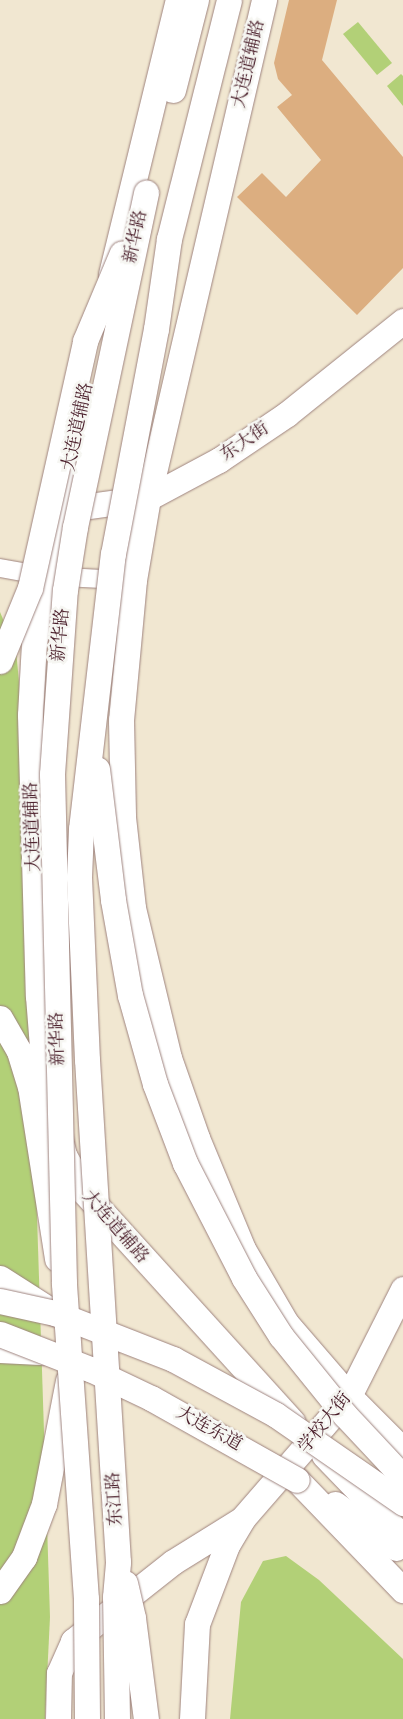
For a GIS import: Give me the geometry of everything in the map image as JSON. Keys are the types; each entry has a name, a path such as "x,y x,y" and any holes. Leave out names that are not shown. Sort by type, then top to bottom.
{"main road":[{"name":"大连道辅路","path":"178,0 133,175 45,576 34,643 30,715 38,996 44,1073 64,1155 72,1174 110,1224 311,1441 403,1537"},
{"name":"新华路","path":"64,1283 64,1197 51,847 57,680 65,590 77,518 146,192 196,0"},
{"name":"新华路","path":"100,1279 79,877 99,653 113,554 156,329 169,239 229,0"},
{"name":"大连道辅路","path":"264,0 148,498 134,580 121,720 123,817 133,908 169,1058 197,1138 243,1249 286,1323 349,1396 403,1450"},
{"path":"0,661 30,588 85,341 146,192"},
{"name":"东大街","path":"60,510 148,498 219,460 287,414 398,333"},
{"path":"93,734 113,900 130,995 155,1084 182,1155 226,1245 281,1336 328,1396 403,1477"},
{"path":"0,1018 19,1051 30,1086 50,1226 64,1283"},
{"path":"0,1278 56,1313"},
{"name":"东江路","path":"100,1279 118,1562 115,1597 117,1719"},
{"name":"东江路","path":"64,1283 68,1380 85,1589 87,1719"},
{"name":"学校大街","path":"243,1518 349,1396 403,1289"},
{"path":"0,1301 56,1313 137,1342 225,1386 325,1447 403,1503"},
{"name":"大连东道","path":"0,1334 49,1353 183,1414 297,1480 357,1518 403,1553"},
{"path":"0,1350 49,1353"},
{"path":"0,1591 24,1557 44,1504 68,1380"},
{"path":"297,1480 403,1590"},
{"path":"58,1719 59,1673 73,1641 173,1562 243,1518"},
{"path":"192,1719 197,1624 223,1553 243,1518"},
{"path":"118,1562 133,1618 146,1719"}],"street":[{"path":"0,568 45,576 134,580"}],"green space":[{"path":"358,22 392,63 377,75 343,34"},
{"path":"401,74 403,76 403,106 387,86"},
{"path":"0,612 16,650 20,692 50,1617 45,1719 0,1719"},
{"path":"286,1556 319,1580 403,1659 403,1719 230,1719 241,1602 263,1561"}],"building":[{"path":"289,0 337,0 322,60 403,157 403,268 357,315 237,197 262,173 286,197 321,160 277,107 292,95 278,79 274,63"}]}
